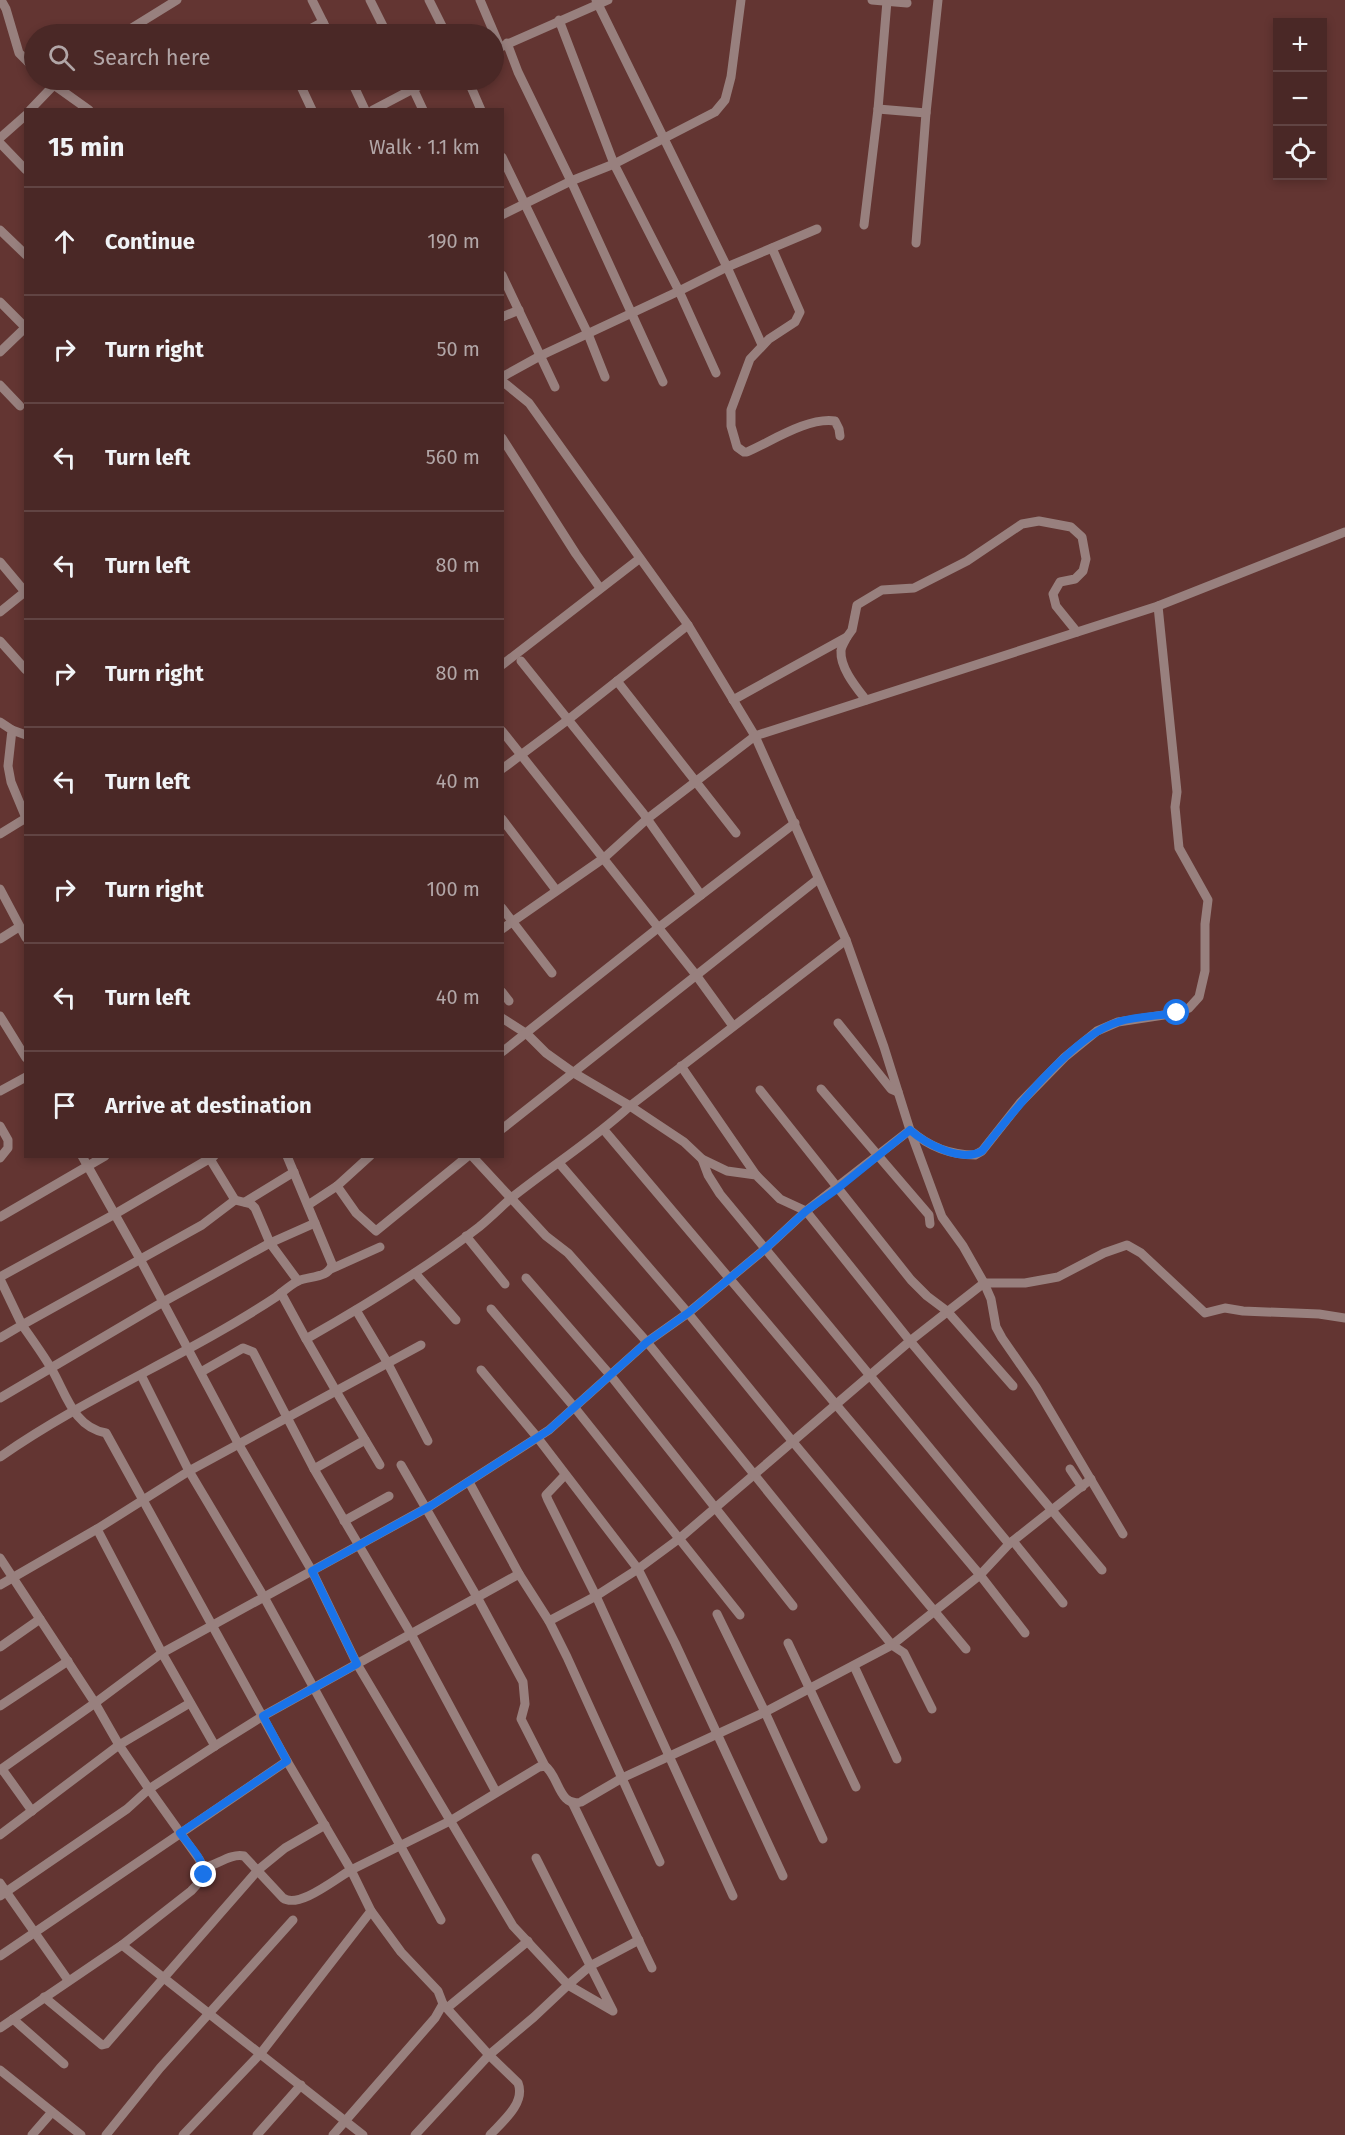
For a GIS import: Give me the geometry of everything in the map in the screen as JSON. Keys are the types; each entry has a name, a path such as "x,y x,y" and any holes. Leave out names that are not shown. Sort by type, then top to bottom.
{"street":[{"path":"0,0 6,9 19,53 24,58"},
{"path":"138,24 177,0"},
{"path":"312,0 323,22 319,24"},
{"path":"370,0 382,24"},
{"path":"429,0 441,24"},
{"path":"480,0 490,24"},
{"path":"504,45 597,2 608,0"},
{"path":"504,214 571,181 614,164 715,112 725,100 741,0"},
{"path":"872,0 907,3"},
{"path":"916,243 938,0"},
{"path":"864,225 878,109 886,1"},
{"path":"597,2 727,267 762,345"},
{"path":"559,20 614,164 679,291 716,373"},
{"path":"504,53 518,72 571,181 663,382"},
{"path":"31,108 45,90"},
{"path":"60,90 86,108"},
{"path":"303,90 311,108"},
{"path":"356,90 364,108"},
{"path":"376,108 401,90"},
{"path":"414,90 422,108"},
{"path":"472,90 480,108"},
{"path":"878,109 926,113"},
{"path":"0,138 24,117"},
{"path":"15,125 24,131"},
{"path":"0,143 24,168"},
{"path":"504,161 588,334 605,377"},
{"path":"504,378 540,356 727,267 817,229"},
{"path":"0,230 24,253"},
{"path":"772,248 800,312 795,322 762,345 750,359 731,410 731,426 737,447 747,452 802,426 830,420 835,421 840,436"},
{"path":"504,279 555,387"},
{"path":"0,302 24,326"},
{"path":"504,316 519,310"},
{"path":"0,352 24,328"},
{"path":"504,381 529,404 688,625 755,736 846,940 942,1217 963,1246 984,1283 991,1299 996,1327 1036,1387 1124,1534"},
{"path":"0,385 20,406"},
{"path":"504,441 600,588"},
{"path":"866,700 844,666 841,650 852,630 857,605 882,590 914,588 967,561 1022,524 1039,521 1071,527 1082,537 1086,559 1083,571 1075,579 1060,582 1053,594 1056,606 1077,632"},
{"path":"504,928 604,858 647,819 755,736 1158,606 1345,532"},
{"path":"504,663 639,559"},
{"path":"0,562 24,591"},
{"path":"0,612 24,593"},
{"path":"910,1130 925,1142 939,1149 975,1155 982,1151 1020,1104 1065,1057 1097,1031 1118,1022 1177,1013 1189,1008 1200,997 1205,971 1204,924 1208,900 1179,848 1175,807 1177,792 1158,606"},
{"path":"504,768 688,625"},
{"path":"733,700 847,637"},
{"path":"0,641 24,668"},
{"path":"521,661 647,819 701,895"},
{"path":"617,681 736,833"},
{"path":"0,722 24,734"},
{"path":"12,730 8,766 11,782 24,813"},
{"path":"504,733 696,975 733,1026"},
{"path":"0,834 24,819"},
{"path":"504,822 556,890"},
{"path":"504,1050 795,823"},
{"path":"504,1127 818,879"},
{"path":"0,889 24,934"},
{"path":"504,910 552,973"},
{"path":"0,939 20,927"},
{"path":"306,1339 415,1273 466,1236 604,1130 630,1106 681,1066 846,940"},
{"path":"504,995 509,1001"},
{"path":"504,1019 574,1073 630,1106 684,1142 702,1159 728,1171 756,1175"},
{"path":"2,1023 24,1055"},
{"path":"838,1023 891,1089 898,1092"},
{"path":"681,1066 756,1175 780,1199 806,1211 910,1341 1101,1570"},
{"path":"0,1091 24,1078"},
{"path":"821,1089 929,1215 930,1224"},
{"path":"760,1090 911,1280 947,1311 1013,1386"},
{"path":"0,1126 8,1140 8,1148 0,1158"},
{"path":"604,1130 980,1575 1025,1633"},
{"path":"32,1811 1,1769 162,1653 427,1508 537,1437 575,1408 647,1342 688,1313 765,1249 806,1211 910,1130"},
{"path":"83,1158 312,1571 357,1664 513,1926 568,1985 613,2012 536,1858"},
{"path":"0,1217 102,1158"},
{"path":"298,1281 270,1244 259,1214 251,1204 240,1201 212,1158 0,1278 22,1325 51,1368 74,1412 94,1431 106,1433 287,1761 351,1870 371,1911 401,1952 438,1991 445,2006 489,2055 519,2083 520,2097 515,2106 490,2135"},
{"path":"288,1158 332,1264 331,1269"},
{"path":"308,1205 337,1186 368,1158"},
{"path":"337,1186 356,1212 376,1231 467,1158"},
{"path":"472,1158 546,1236 568,1253 647,1342 892,1645 904,1653 932,1709"},
{"path":"702,1159 708,1175 720,1194 1063,1603"},
{"path":"559,1163 688,1313 966,1650"},
{"path":"0,1338 294,1172"},
{"path":"0,1398 163,1302 270,1244 315,1223"},
{"path":"466,1236 505,1284"},
{"path":"549,1621 596,1596 680,1538 910,1341 984,1283 1025,1283 1058,1277 1104,1253 1126,1245 1141,1253 1205,1313 1225,1308 1319,1314 1345,1318"},
{"path":"0,1457 74,1412 251,1313 298,1281 328,1273 331,1269 380,1247"},
{"path":"415,1273 456,1320"},
{"path":"526,1278 611,1376 793,1606"},
{"path":"280,1293 380,1466"},
{"path":"491,1309 575,1408 740,1615"},
{"path":"356,1310 387,1362 428,1441"},
{"path":"0,1585 97,1529 189,1471 421,1345"},
{"path":"201,1372 243,1348 253,1352 314,1469 411,1634 496,1791"},
{"path":"481,1370 537,1437 638,1569 718,1734 783,1876"},
{"path":"141,1375 189,1471 264,1597 441,1920"},
{"path":"314,1469 365,1440"},
{"path":"402,1465 523,1682 525,1704 521,1719 544,1766 550,1771 564,1798 573,1804 652,1968"},
{"path":"1070,1469 1082,1487"},
{"path":"565,1475 546,1495 596,1596 733,1896"},
{"path":"573,1804 581,1802 622,1778 765,1712 892,1645 980,1575 1011,1542 1091,1479"},
{"path":"469,1482 519,1574 549,1621 660,1862"},
{"path":"344,1521 389,1496"},
{"path":"97,1529 162,1653 215,1746"},
{"path":"0,1558 95,1703 119,1745 204,1868 204,1875 191,1891 122,1945 0,2028"},
{"path":"3,1894 127,1809 149,1789 263,1716 519,1574"},
{"path":"717,1614 823,1839"},
{"path":"0,1647 40,1619"},
{"path":"788,1643 856,1787"},
{"path":"0,1706 68,1661"},
{"path":"854,1665 897,1760"},
{"path":"0,1835 119,1745 190,1703"},
{"path":"0,1956 287,1761"},
{"path":"204,1868 240,1855 247,1858 283,1898 288,1902 295,1902 306,1898 351,1870 450,1821 496,1791 544,1766"},
{"path":"44,1997 104,2045 258,1870 285,1848 325,1825"},
{"path":"0,1883 3,1894 34,1932 68,1980"},
{"path":"183,2135 261,2053 371,1911"},
{"path":"105,2135 160,2068 211,2014 293,1920"},
{"path":"415,2135 489,2055 568,1985 590,1966 639,1940"},
{"path":"333,2135 445,2006 528,1941"},
{"path":"122,1945 363,2135"},
{"path":"13,2019 64,2064"},
{"path":"0,2070 81,2135"},
{"path":"257,2135 301,2085"},
{"path":"32,2135 52,2112"}],"route":[{"path":"204,1875 204,1868 199,1859 180,1833 287,1761 263,1716 357,1664 312,1571 432,1505 549,1430 647,1342 688,1313 765,1249 806,1211 910,1130 925,1142 939,1149 975,1155 982,1151 1020,1104 1065,1057 1097,1031 1118,1022 1177,1013"}]}
